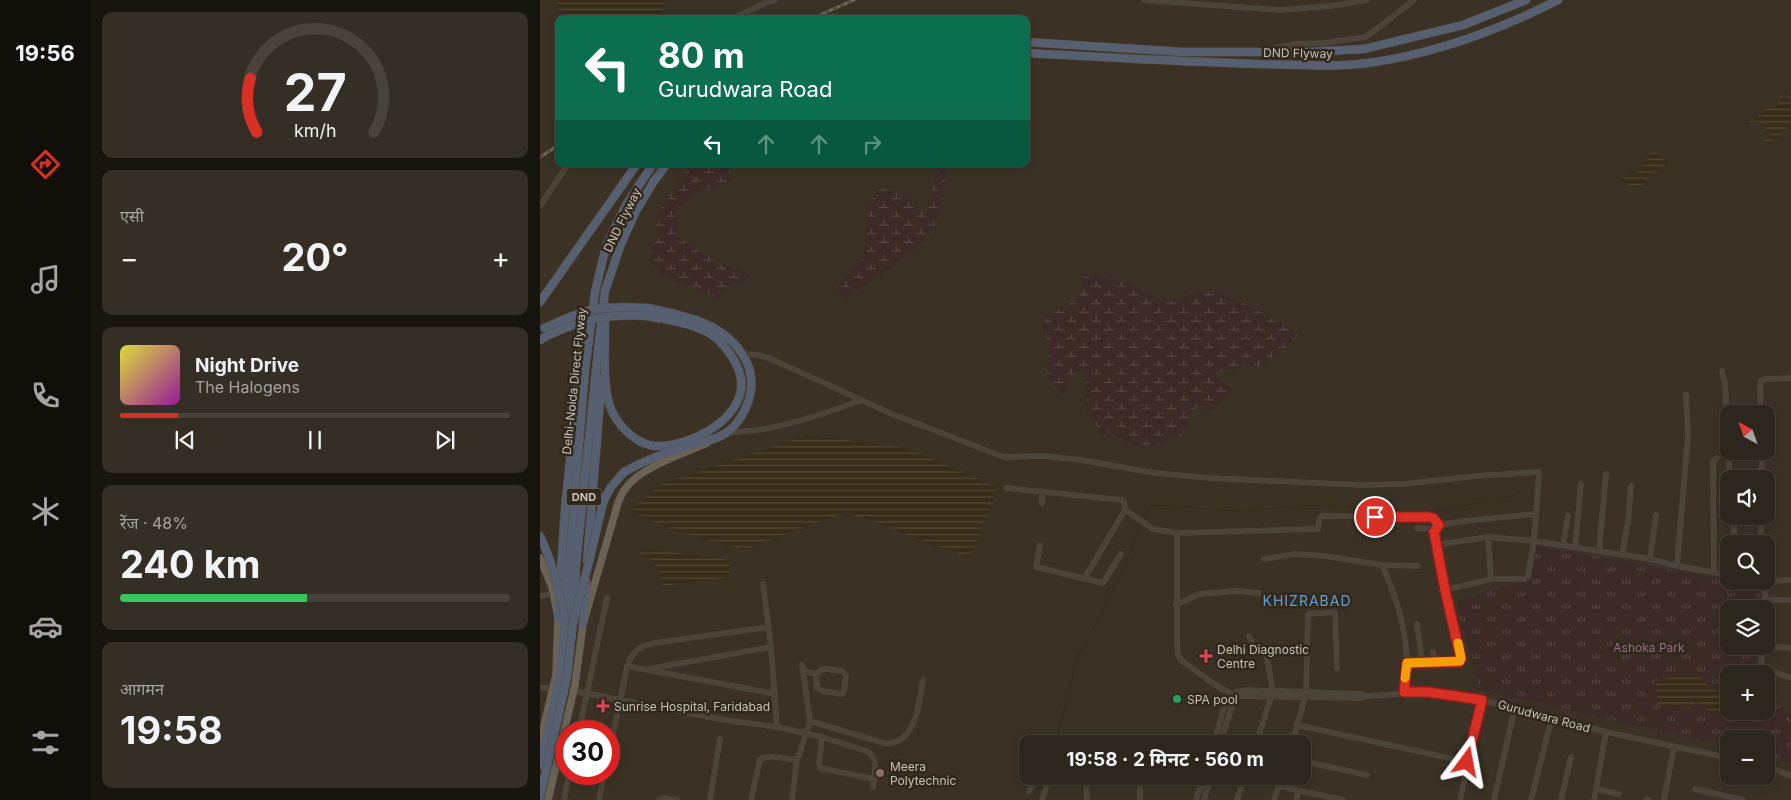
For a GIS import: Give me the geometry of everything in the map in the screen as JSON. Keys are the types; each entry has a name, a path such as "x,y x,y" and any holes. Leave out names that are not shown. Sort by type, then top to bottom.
{"highway":[{"name":"DND Flyway","path":"1030,42 1184,52 1307,52 1364,49 1463,25 1526,0"},
{"name":"DND Flyway","path":"1030,53 1182,62 1329,66 1368,63 1464,40 1525,17 1558,0"},
{"path":"540,302 635,167"},
{"name":"Delhi-Noida Direct Flyway","path":"561,616 585,371 595,292 606,246 626,205 651,167"},
{"name":"DND Flyway","path":"605,291 621,244 636,211 665,167"},
{"path":"605,291 607,395 611,409 620,425 634,438 650,445 676,444 699,436 715,427 730,414 740,392 741,376 734,360 721,342 702,329 647,312"},
{"name":"Delhi-Noida Direct Flyway","path":"572,623 576,566 605,291"},
{"path":"540,797 567,677 572,623 590,562 604,500 617,478 624,472 661,454 712,440 726,433 741,416 751,394 751,374 748,362 733,340 713,327 687,317 647,312 598,318 543,333"},
{"path":"540,765 560,677 565,509 581,355 591,328"},
{"path":"583,624 590,508 605,341"},
{"path":"540,536 555,576 561,616"}],"main road":[{"path":"540,792 549,797 574,690 583,624 618,503 625,488 633,480 652,468 712,440"},
{"path":"540,558 561,616 556,675 540,742"}],"street":[{"path":"740,15 775,0"},
{"path":"1144,0 1280,10 1332,6 1367,0"},
{"path":"1259,52 1294,44 1325,43 1366,37 1414,0"},
{"path":"540,206 566,167"},
{"path":"743,354 769,358 892,414 1004,457 1044,456 1081,460 1155,473 1210,478 1362,485 1403,484 1539,472 1534,541 1527,578 1491,579 1445,590"},
{"path":"1722,371 1725,384 1730,470"},
{"path":"1761,405 1761,381 1791,378"},
{"path":"1677,566 1688,435 1686,395"},
{"path":"726,433 789,424 861,400"},
{"path":"1714,572 1713,462 1717,458"},
{"path":"1599,552 1606,474"},
{"path":"1574,547 1581,484"},
{"path":"1622,555 1628,522 1631,486"},
{"path":"1006,488 1122,500 1124,502 1125,510 1084,579"},
{"path":"1042,492 1042,503"},
{"path":"1125,510 1156,530 1177,533 1318,528 1319,520 1322,516 1433,518 1437,527 1436,545 1461,659 1459,662 1407,663"},
{"path":"1417,528 1535,514"},
{"path":"1650,559 1656,515"},
{"path":"1563,545 1568,516"},
{"path":"1177,533 1176,646 1180,659 1214,684 1235,695"},
{"path":"1436,545 1488,537 1534,541 1650,559 1720,573"},
{"path":"1488,537 1491,579"},
{"path":"1040,546 1036,567 1103,583 1121,554"},
{"path":"1264,560 1294,554 1325,556 1382,565 1418,566"},
{"path":"1382,565 1394,594 1401,621 1407,663 1404,692"},
{"path":"1775,581 1791,580"},
{"path":"763,584 771,647 777,727"},
{"path":"1765,590 1766,600"},
{"path":"1176,605 1199,594 1237,591 1259,593"},
{"path":"540,596 553,594"},
{"path":"581,720 607,598"},
{"path":"1775,600 1791,600"},
{"path":"1294,735 1306,695 1308,614 1335,612 1337,668"},
{"path":"1417,624 1422,662"},
{"path":"617,720 627,666 637,649 645,645 769,627"},
{"path":"1249,636 1256,653 1266,653 1272,694 1259,735"},
{"path":"644,670 771,647"},
{"path":"1775,647 1791,648"},
{"path":"1433,652 1435,662"},
{"path":"1762,655 1761,667 1791,678"},
{"path":"792,800 797,759 810,721 802,665"},
{"path":"627,666 775,694"},
{"path":"803,672 816,674 826,669 844,673 846,676 844,691 840,694 819,690 816,674"},
{"path":"810,721 884,743 893,744 900,742 913,724 923,680"},
{"path":"540,687 552,689"},
{"path":"574,690 725,720 777,727 854,746 873,755 875,761 873,787"},
{"path":"1217,735 1226,702 1235,695 1247,690 1272,694 1306,695"},
{"name":"Gurudwara Road","path":"1306,695 1361,698 1404,692 1428,692 1515,707 1606,732 1720,756"},
{"path":"1223,735 1235,695"},
{"path":"1460,800 1482,700"},
{"path":"1494,800 1515,707"},
{"path":"1531,800 1552,718"},
{"path":"1297,726 1467,762"},
{"path":"1594,800 1606,732"},
{"path":"822,737 820,768 874,779"},
{"path":"710,800 720,739"},
{"path":"1664,800 1674,747"},
{"path":"751,800 760,760 767,756 797,759"},
{"path":"1561,800 1571,757"},
{"path":"1311,764 1367,775"},
{"path":"1775,770 1791,776"},
{"path":"564,800 567,785"},
{"path":"599,800 602,785"},
{"path":"1029,790 1033,785"},
{"path":"1042,800 1045,785"},
{"path":"1086,785 1087,800"},
{"path":"1140,785 1140,800"},
{"path":"1196,800 1201,785 1208,786 1204,800"},
{"path":"1237,800 1242,785"},
{"path":"1274,800 1278,786 1343,800"},
{"path":"1596,789 1619,794"},
{"path":"1695,789 1743,800"},
{"path":"1296,800 1299,791"},
{"path":"659,800 664,798 678,800"}],"green space":[{"path":"691,167 730,167 733,180 694,194 684,202 677,212 678,231 681,239 706,256 714,255 715,260 709,261 712,265 725,265 750,274 749,277 724,289 718,301 714,300 714,296 662,276 652,263 650,255 651,248 657,237 656,226 659,210 670,197 685,172"},
{"path":"938,167 945,167 944,191 938,218 929,234 912,252 891,268 846,298 840,295 838,286 863,259 868,215 872,200 879,187 905,196 925,215"},
{"path":"1085,273 1125,283 1166,302 1202,291 1235,298 1299,334 1289,345 1257,367 1244,362 1241,367 1235,370 1228,368 1216,376 1232,390 1219,404 1207,411 1201,404 1192,412 1185,431 1181,436 1143,448 1114,437 1111,432 1101,434 1087,411 1087,389 1082,371 1071,376 1063,396 1046,375 1049,344 1041,324 1057,310 1079,299"},
{"name":"Ashoka Park","path":"1536,546 1720,579 1720,590 1760,590 1759,600 1720,600 1720,655 1756,655 1755,665 1720,665 1720,720 1775,720 1775,698 1791,719 1791,764 1775,759 1775,730 1720,730 1720,744 1479,690 1456,601 1530,579"}],"shaded area":[{"path":"558,0 665,0 662,15 562,15 556,5"},
{"path":"1791,85 1791,126 1780,132 1782,134 1781,137 1775,138 1769,145 1763,140 1767,140 1772,135 1757,121 1745,125 1766,108 1774,108 1780,102 1780,96 1789,100"},
{"path":"1653,151 1669,163 1650,175 1639,189 1618,180 1640,171"},
{"path":"807,435 907,448 997,487 970,558 846,512 744,550 669,529 631,511 659,485"},
{"path":"648,549 729,560 730,577 664,586 653,560 638,554"},
{"path":"1679,675 1698,675 1712,688 1720,692 1720,715 1710,712 1697,702 1688,708 1658,705 1655,681"}],"waterway":[{"path":"1144,521 1152,505 1237,511 1319,505 1424,514 1516,495"},
{"path":"1057,735 1078,656 1103,611 1142,525"},
{"path":"1037,800 1042,785"}],"railway":[{"path":"820,15 854,0"},
{"path":"540,157 555,148"}],"slow traffic":[{"path":"1405,678 1407,663 1459,662 1461,658 1458,643"}],"place":[{"name":"Delhi Diagnostic Centre","path":"1206,656"},
{"name":"SPA pool","path":"1177,699"},
{"name":"Sunrise Hospital, Faridabad","path":"603,706"},
{"name":"Meera Polytechnic","path":"880,773"}],"district":[{"name":"KHIZRABAD","path":"1307,600"}],"route":[{"path":"1375,517 1429,517 1433,518 1439,525 1434,532 1461,659 1459,662 1407,663 1404,692 1442,693 1482,700 1467,762"}]}
